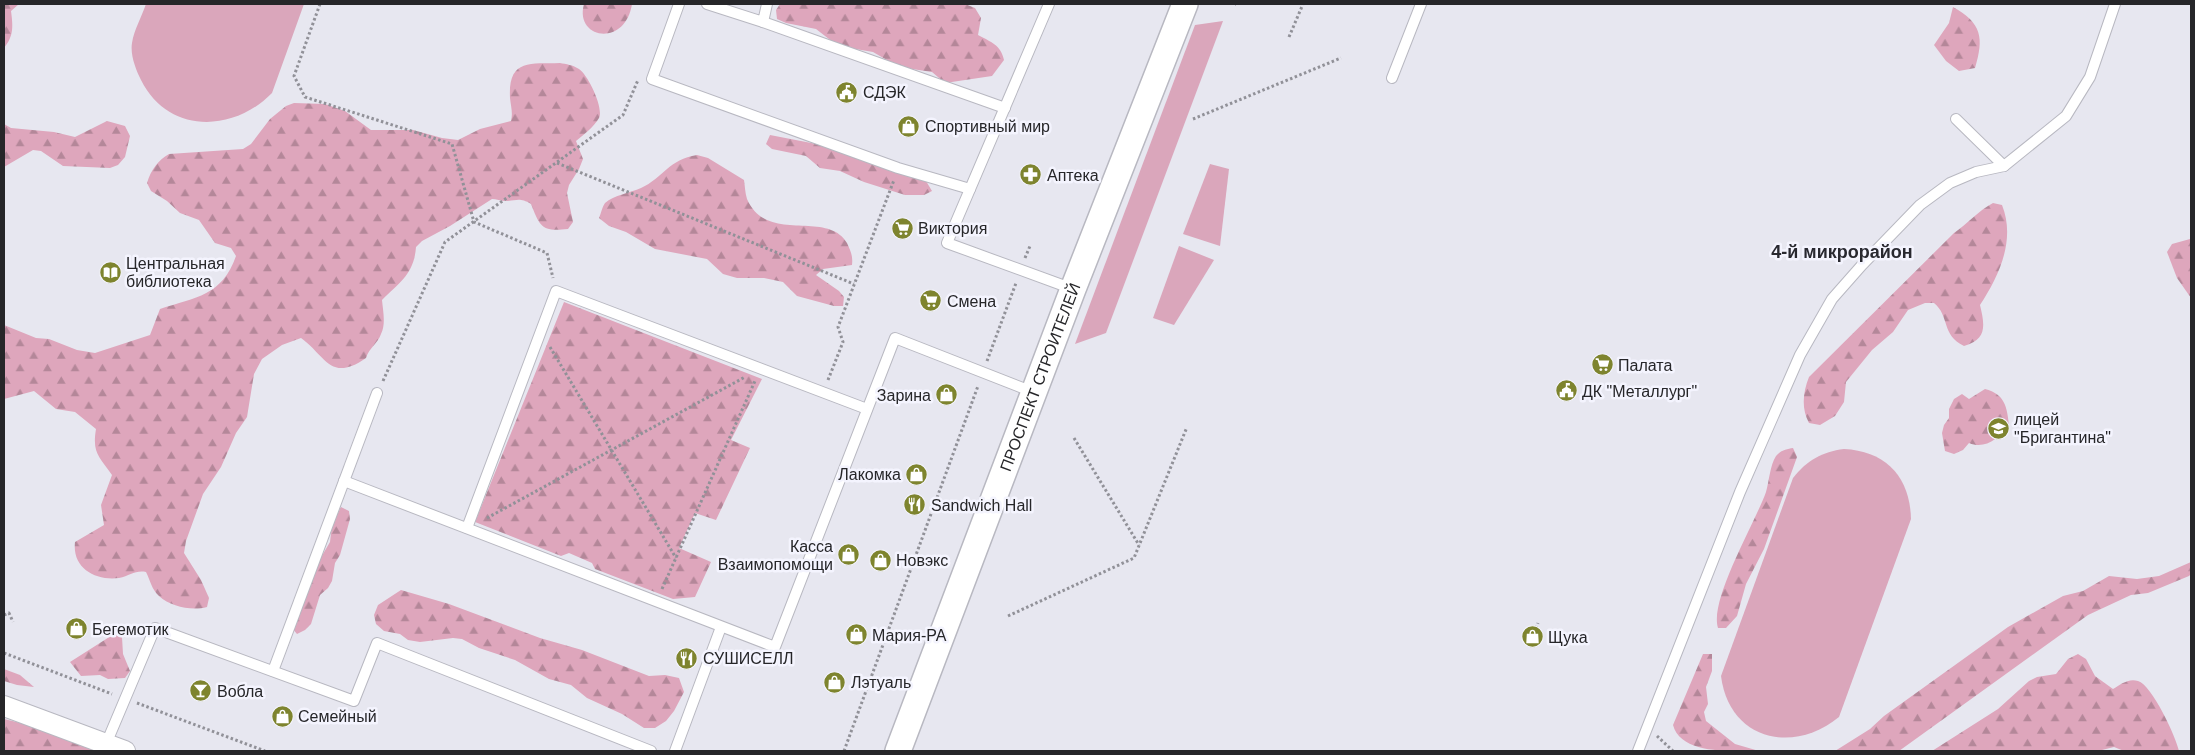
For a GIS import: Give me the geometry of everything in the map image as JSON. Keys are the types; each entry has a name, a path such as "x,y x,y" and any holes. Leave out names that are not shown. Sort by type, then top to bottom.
{"street":[{"name":"ПРОСПЕКТ СТРОИТЕЛЕЙ","path":"898,751 1073,289 1184,4"},
{"path":"4,706 125,751"}],"lane":[{"path":"679,4 652,78 898,168 970,189"},
{"path":"707,4 763,22 1004,108"},
{"path":"763,22 767,4"},
{"path":"1049,4 948,243 1073,289"},
{"path":"1392,78 1420,4"},
{"path":"1638,751 1744,483 1800,355 1832,299 1879,246 1920,205 1950,182 1976,172 2004,166 2066,116 2090,76 2115,4"},
{"path":"1956,119 2004,166"},
{"path":"467,528 556,291 867,409"},
{"path":"344,481 775,648 895,338 1034,393"},
{"path":"273,671 377,393"},
{"path":"675,751 721,626"},
{"path":"106,744 155,628 354,701 377,643 651,751"}],"path":[{"path":"320,4 294,76 305,97 452,144 474,222"},
{"path":"1289,37 1303,4"},
{"path":"1193,119 1341,58"},
{"path":"377,393 445,242 623,115 639,76 652,78"},
{"path":"556,163 854,284"},
{"path":"824,393 843,342 838,327 898,168"},
{"path":"474,222 547,253 556,291"},
{"path":"844,751 1030,246"},
{"path":"541,331 676,558"},
{"path":"467,528 760,368"},
{"path":"657,602 760,368"},
{"path":"1008,616 1134,558 1187,427"},
{"path":"1074,438 1139,546"},
{"path":"4,615 9,613 13,622"},
{"path":"1534,633 1538,623"},
{"path":"1647,727 1673,751"}],"shaded area":[{"path":"146,4 304,4 272,93 256,106 239,115 221,121 202,122 184,118 167,110 153,98 139,76 135,67 132,43"},
{"path":"1223,21 1106,333 1075,344 1195,25"},
{"path":"1210,164 1229,169 1220,246 1183,234"},
{"path":"1179,246 1214,260 1174,325 1153,318"},
{"path":"1844,449 1872,455 1893,469 1906,491 1910,504 1911,519 1839,717 1821,729 1802,736 1784,738 1766,735 1750,727 1736,715 1726,698 1721,676 1793,478 1815,458 1829,452"}],"green space":[{"path":"4,4 19,4 11,11 12,31 10,39 4,48"},
{"path":"584,4 632,4 628,18 620,27 611,33 602,34 593,31 586,25 583,16"},
{"path":"780,4 965,4 975,8 981,18 978,35 998,47 1004,60 992,76 945,83 932,72 899,67 873,52 838,46 816,29 786,23 777,19 776,10"},
{"path":"1953,7 1970,19 1978,32 1980,40 1975,68 1959,71 1946,61 1934,45 1949,23"},
{"path":"560,63 570,65 583,72 594,92 600,113 594,125 576,141 583,159 569,185 567,193 573,222 568,229 553,230 543,226 531,204 527,202 492,199 450,226 422,241 416,247 415,256 409,271 382,300 383,330 366,358 344,368 336,367 329,364 301,338 282,345 262,359 254,374 247,417 236,433 221,467 203,494 186,541 184,553 201,580 209,598 207,607 195,609 169,603 155,591 146,572 110,578 94,575 81,566 75,551 75,542 104,525 101,505 112,475 96,449 96,429 75,412 56,409 34,391 4,399 4,325 36,338 49,339 77,350 95,353 150,335 160,309 196,298 215,287 223,279 236,256 231,248 215,243 199,220 180,213 167,201 151,191 147,183 158,162 169,154 243,149 251,144 270,119 286,106 294,103 325,104 345,111 371,130 413,130 442,138 458,140 480,129 511,121 510,85 517,70 530,64"},
{"path":"107,121 125,126 130,136 125,157 118,165 110,168 63,166 41,151 33,150 4,167 4,124 11,128 54,132 75,137"},
{"path":"770,135 873,155 926,181 932,191 924,195 905,195 864,182 840,171 820,168 806,156 772,149 766,144"},
{"path":"697,155 708,158 744,180 747,199 756,213 768,220 782,224 826,228 838,233 847,243 852,265 823,269 816,275 839,291 844,297 843,306 834,306 797,296 783,282 764,278 737,278 723,274 707,259 655,249 626,232 609,226 599,218 605,203 609,200 649,184 680,160"},
{"path":"1993,203 2002,205 2006,218 2006,244 1999,270 1980,305 1983,325 1977,340 1964,346 1957,342 1949,331 1939,308 1934,303 1925,303 1908,310 1893,332 1872,350 1846,382 1844,402 1835,416 1820,425 1809,423 1806,417 1804,400 1805,388 1809,377 1954,233"},
{"path":"2190,239 2191,298 2177,278 2167,252 2172,244"},
{"path":"564,302 762,379 731,440 750,448 716,520 695,513 679,548 711,562 695,597 673,599 595,569 592,563 569,553 561,556 475,522"},
{"path":"1985,389 1997,394 2004,402 2009,425 1991,442 1981,445 1969,443 1963,450 1954,454 1945,451 1942,433 1944,425 1949,418 1949,409 1954,399 1962,394 1969,399"},
{"path":"1793,448 1797,457 1764,549 1746,584 1737,616 1726,628 1718,628 1717,615 1726,581 1766,492 1774,460 1780,452"},
{"path":"341,507 349,511 350,519 340,555 335,563 332,581 328,588 320,595 311,624 297,634 291,627 320,559 330,542 332,525"},
{"path":"2191,562 2191,574 2189,576 2148,593 2131,595 2088,615 1899,751 1835,751 1870,729 1884,716 2008,627 2063,596 2083,591 2109,576 2137,579 2159,576"},
{"path":"401,590 449,604 540,638 582,650 649,676 665,675 679,678 684,692 674,711 666,721 655,728 644,728 622,714 587,698 571,685 549,679 515,660 479,648 462,639 453,638 420,642 408,640 400,634 384,631 376,624 374,615 378,605"},
{"path":"114,634 122,637 123,654 130,671 125,678 108,679 100,675 81,676 70,662"},
{"path":"1703,654 1712,654 1712,671 1706,687 1708,704 1704,712 1706,721 1735,744 1759,751 1709,749 1686,742 1678,735 1673,725"},
{"path":"2078,654 2086,659 2095,676 2113,689 2131,680 2138,681 2144,685 2163,712 2179,751 2124,751 2114,747 2098,751 1932,751 1998,709 2029,681 2037,677 2056,674 2068,659"},
{"path":"4,669 20,675 34,687 4,681"},
{"path":"4,719 29,725 108,751 4,751"}],"place":[{"name":"СДЭК","path":"847,92"},
{"name":"Спортивный мир","path":"909,126"},
{"name":"Аптека","path":"1031,175"},
{"name":"Виктория","path":"902,228"},
{"name":"Центральная библиотека","path":"110,272"},
{"name":"Смена","path":"931,301"},
{"name":"Палата","path":"1602,365"},
{"name":"ДК \"Металлург\"","path":"1566,391"},
{"name":"Зарина","path":"947,395"},
{"name":"лицей \"Бригантина\"","path":"1998,428"},
{"name":"Лакомка","path":"917,474"},
{"name":"Sandwich Hall","path":"915,505"},
{"name":"Касса Взаимопомощи","path":"849,555"},
{"name":"Новэкс","path":"880,560"},
{"name":"Бегемотик","path":"76,629"},
{"name":"Мария-РА","path":"856,635"},
{"name":"Щука","path":"1532,637"},
{"name":"СУШИСЕЛЛ","path":"687,658"},
{"name":"Лэтуаль","path":"835,682"},
{"name":"Вобла","path":"201,691"},
{"name":"Семейный","path":"282,716"}],"district":[{"name":"4-й микрорайон","path":"1842,252"}]}
